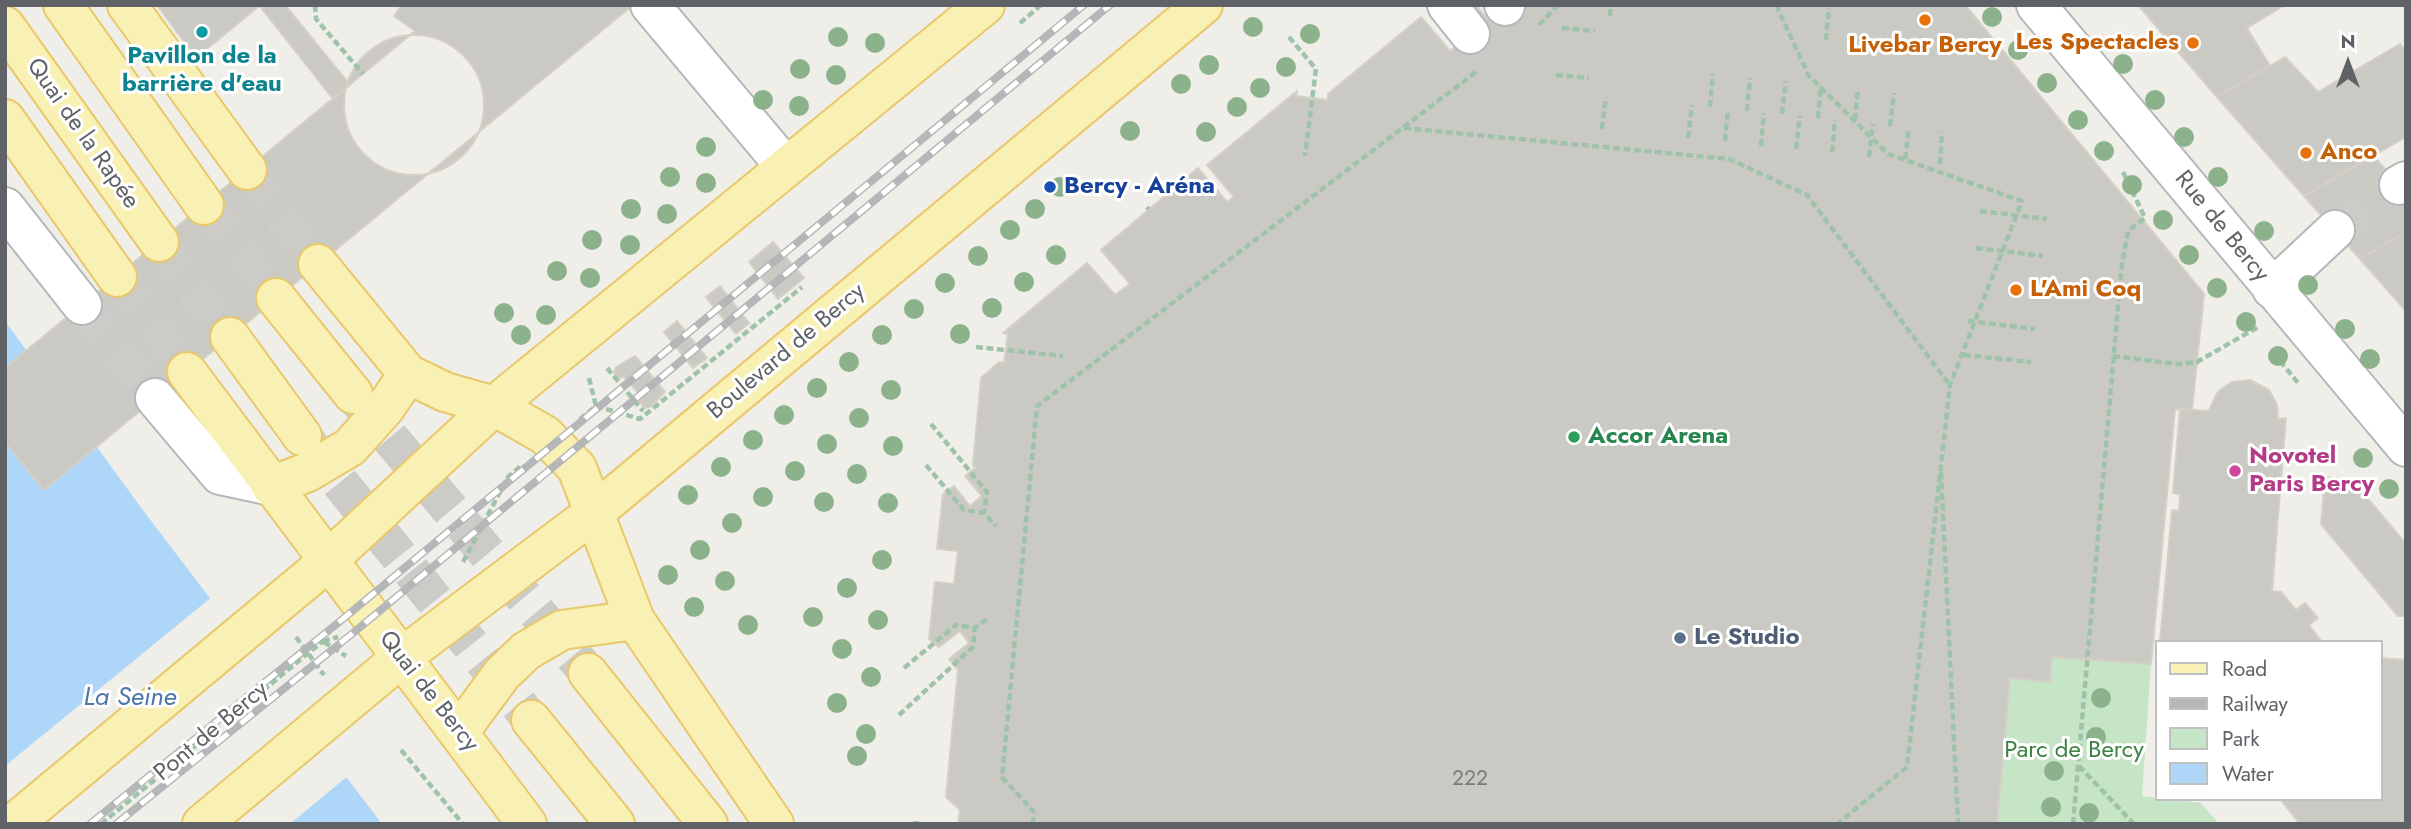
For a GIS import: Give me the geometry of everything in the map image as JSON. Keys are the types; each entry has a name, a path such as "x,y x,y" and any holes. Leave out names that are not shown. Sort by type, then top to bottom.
{"main road":[{"path":"63,5 204,205"},
{"path":"128,5 247,170"},
{"path":"13,824 287,617 327,561 494,406 985,5"},
{"name":"Boulevard de Bercy","path":"346,685 402,657 595,512 1203,5"},
{"name":"Quai de la Rapée","path":"5,26 159,242"},
{"path":"5,119 117,277"},
{"path":"318,264 408,374 445,392 494,406 553,441 577,468 635,620 774,824"},
{"path":"276,298 353,394"},
{"path":"230,337 302,436"},
{"name":"Quai de Bercy","path":"187,372 327,561 460,731 508,809 527,824"},
{"path":"271,486 308,472 350,447 385,408 408,374"},
{"path":"460,731 502,674 526,650 562,630 635,620"},
{"path":"587,673 708,824"},
{"path":"202,824 346,685"},
{"path":"531,720 615,824"}],"street":[{"path":"650,5 786,166"},
{"name":"Rue de Bercy","path":"2036,5 2268,306 2406,447"},
{"path":"5,206 82,305"},
{"path":"2268,306 2335,230"},
{"path":"37,248 86,231"},
{"path":"155,398 220,475 271,486"}],"path":[{"path":"315,5 316,19 363,74"},
{"path":"1514,13 1558,5"},
{"path":"1610,16 1611,5"},
{"path":"1776,5 1809,76 1888,154 2022,201 1950,385 1906,767 1837,824"},
{"path":"1826,40 1829,8"},
{"path":"1562,27 1595,31"},
{"path":"1289,37 1315,69 1305,156"},
{"path":"1033,824 1034,812 1002,777 1037,406 1479,70"},
{"path":"1710,107 1713,74"},
{"path":"1556,75 1589,78"},
{"path":"1746,111 1750,78"},
{"path":"1782,114 1786,81"},
{"path":"1818,118 1821,85"},
{"path":"1854,122 1858,89"},
{"path":"1890,126 1894,93"},
{"path":"1602,129 1606,97"},
{"path":"1688,138 1692,105"},
{"path":"1725,141 1728,109"},
{"path":"1761,146 1764,113"},
{"path":"1796,149 1800,116"},
{"path":"1832,152 1835,120"},
{"path":"1869,157 1873,124"},
{"path":"1403,128 1729,159 1807,195 1950,385"},
{"path":"1905,160 1909,128"},
{"path":"1940,164 1942,132"},
{"path":"2073,824 2113,356 2127,231 2145,218 2119,162"},
{"path":"1980,211 2047,219"},
{"path":"1976,248 2043,256"},
{"path":"2113,356 2178,363 2197,362 2268,306"},
{"path":"1968,321 2035,329"},
{"path":"976,347 1063,356"},
{"path":"1964,355 2031,362"},
{"path":"2280,361 2299,384"},
{"path":"607,368 643,411"},
{"path":"461,567 508,477 596,406"},
{"path":"930,424 987,492 984,513"},
{"path":"1940,457 1958,824"},
{"path":"926,464 964,510 984,513 996,526"},
{"path":"287,617 308,653 346,685"},
{"path":"904,668 956,625 975,628 988,618"},
{"path":"900,715 973,648 975,628"},
{"name":"Pont de Bercy","path":"101,824 323,641 343,654"},
{"path":"401,750 463,824"},
{"path":"2079,766 2134,824"},
{"path":"913,823 920,824"}],"green space":[{"name":"Parc de Bercy","path":"2013,653 2151,664 2142,796 2156,798 2156,801 2201,803 2219,824 1997,824"}],"water":[{"name":"La Seine","path":"5,321 142,509 382,824 5,824"}],"pier":[{"path":"213,596 349,775 290,824 5,824 5,766"}],"building":[{"name":"Pavillon de la barrière d'eau","path":"157,5 259,5 259,6 196,58"},
{"path":"259,5 285,5 350,85 333,99"},
{"path":"402,5 633,5 44,490 5,442 5,368 415,31 394,16"},
{"name":"Accor Arena","path":"1469,5 1476,5 1488,20 1505,5 1965,5 2204,294 2192,410 2175,409 2151,664 2052,657 2050,682 2010,678 1997,824 958,824 960,810 946,797 958,669 949,659 969,643 960,631 939,647 929,639 935,582 954,584 958,551 937,549 943,494 954,486 970,506 982,496 965,476 975,468 973,465 981,378 999,362 1004,363 1008,334 1003,333 1087,263 1115,295 1130,284 1101,250 1198,168 1227,202 1234,197 1207,165 1297,91 1296,96 1328,100 1328,94 1421,17 1450,51 1470,34"},
{"path":"2138,5 2285,5 2247,28 2270,66 2217,97"},
{"path":"414,35 441,41 463,56 478,78 484,105 478,132 463,154 441,169 414,175 387,169 365,154 350,132 344,105 350,78 365,56 387,41"},
{"path":"2400,44 2406,51 2406,137 2304,196 2217,97 2285,57 2318,92"},
{"path":"2373,155 2406,194 2406,232 2360,259 2304,196"},
{"path":"2406,232 2406,311 2360,259"},
{"path":"773,242 804,278 778,299 749,262"},
{"path":"720,286 749,323 736,334 706,297"},
{"path":"677,321 707,358 693,368 664,332"},
{"path":"635,356 665,392 650,407 645,408 639,401 643,398 623,376 619,379 614,373 616,367"},
{"path":"2250,380 2269,390 2277,405 2278,419 2286,418 2272,591 2281,592 2296,610 2305,603 2318,618 2309,625 2320,640 2160,640 2172,510 2179,511 2180,494 2173,493 2180,409 2209,411 2217,393 2232,382"},
{"path":"2325,477 2352,480 2406,544 2406,616 2398,616 2321,524"},
{"path":"2383,658 2406,660 2406,824 2300,824 2282,801 2383,801"}],"tunnel":[{"path":"247,170 318,264"},
{"path":"2335,230 2399,185"},
{"path":"204,205 276,298"},
{"path":"159,242 230,337"},
{"path":"117,277 187,372"},
{"path":"82,305 155,398"},
{"path":"353,394 588,673"},
{"path":"304,438 531,720"}],"railway":[{"path":"90,824 344,618 1084,5"},
{"path":"116,824 353,633 1110,5"}],"place":[{"name":"Livebar Bercy","path":"1925,20"},
{"name":"Pavillon de la barrière d'eau","path":"202,32"},
{"name":"Les Spectacles","path":"2193,43"},
{"name":"Anco","path":"2306,153"},
{"name":"Bercy - Aréna","path":"1050,187"},
{"name":"L'Ami Coq","path":"2016,290"},
{"name":"Accor Arena","path":"1574,437"},
{"name":"Novotel Paris Bercy","path":"2235,471"},
{"name":"Le Studio","path":"1680,638"}]}
